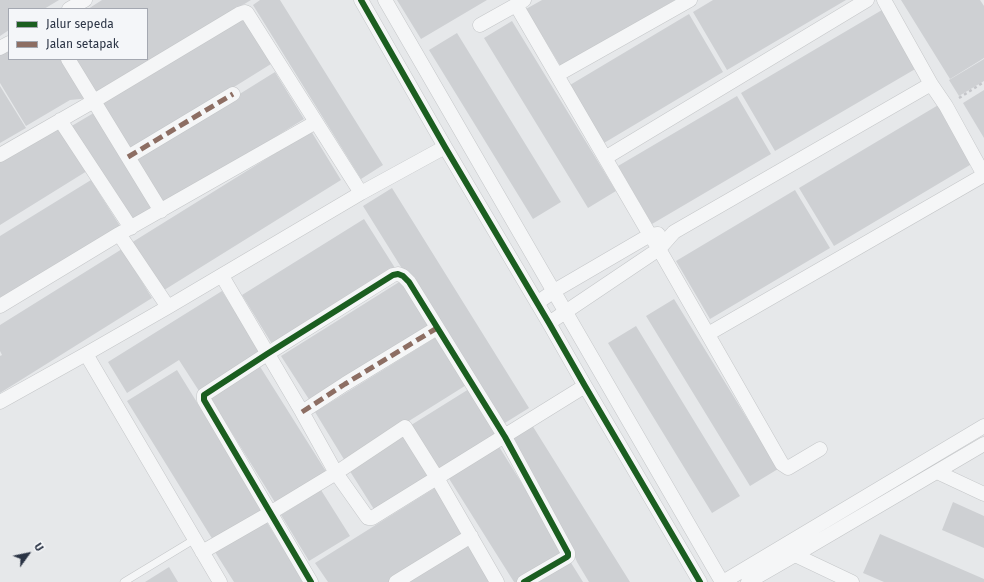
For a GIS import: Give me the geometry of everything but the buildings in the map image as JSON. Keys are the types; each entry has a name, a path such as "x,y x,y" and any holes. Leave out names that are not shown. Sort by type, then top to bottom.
{"street":[{"path":"71,8 85,0"},
{"path":"361,0 445,147 550,323 585,386 700,582"},
{"path":"385,0 723,582 984,426"},
{"path":"557,75 690,0"},
{"path":"605,158 867,0"},
{"path":"708,334 984,175 946,106 931,84 884,0"},
{"path":"480,25 520,3 557,75 782,464 788,468 820,449"},
{"path":"0,155 94,101 238,14 245,12 361,193"},
{"path":"69,60 161,211"},
{"path":"550,323 659,249 674,232 931,84"},
{"path":"128,157 233,94"},
{"path":"60,120 168,307"},
{"path":"0,306 125,231 316,122"},
{"path":"0,402 222,276 361,193 445,147"},
{"path":"537,303 554,291 650,235 674,232"},
{"path":"311,582 204,398 204,395 393,275 398,274 403,276 409,282 505,437 568,553 567,558 524,582"},
{"path":"222,276 336,473 368,518 372,518 438,478 585,386"},
{"path":"302,412 437,328"},
{"path":"86,354 220,582"},
{"path":"202,552 336,473 405,427 438,478 497,582"},
{"path":"748,582 984,444"},
{"path":"937,472 984,494"},
{"path":"396,582 471,536"},
{"path":"795,555 852,582"}],"lane":[{"path":"124,582 195,539"}],"path":[{"path":"946,106 984,82"}],"marked path":[{"path":"128,157 233,94"},
{"path":"302,412 437,328"}],"cycle path":[{"path":"361,0 445,147 700,582"},
{"path":"311,582 204,400 204,395 393,275 398,274 403,276 409,282 505,437 568,553 567,557 524,582"}]}
